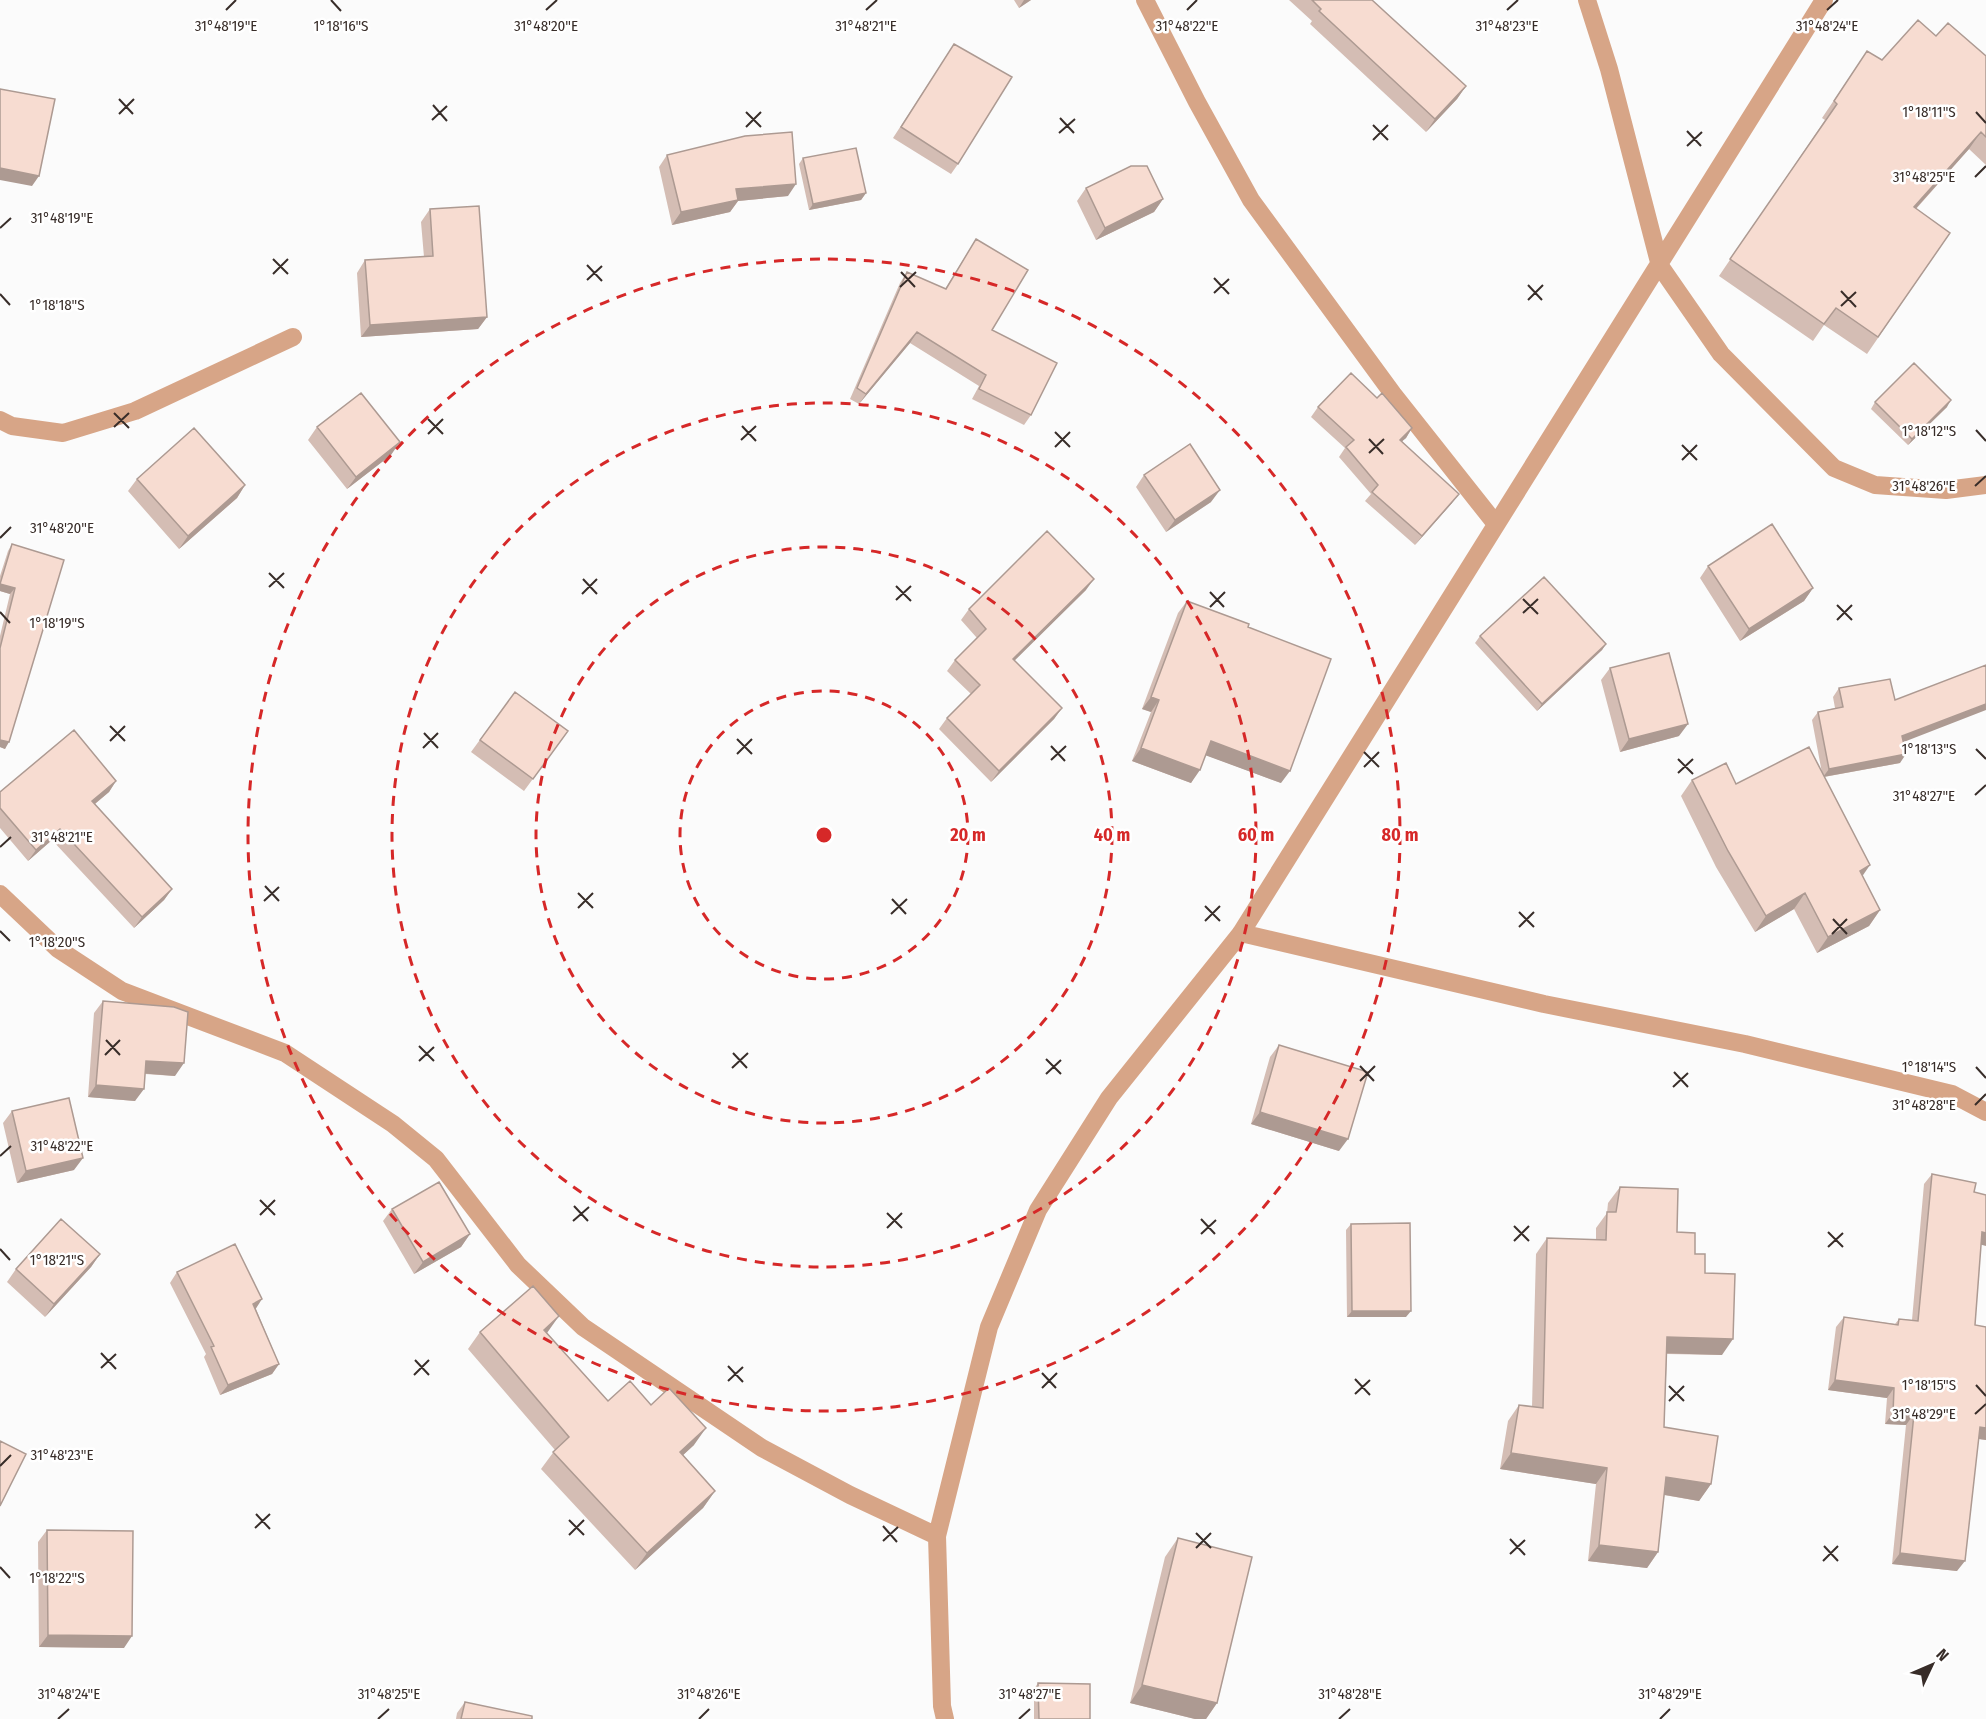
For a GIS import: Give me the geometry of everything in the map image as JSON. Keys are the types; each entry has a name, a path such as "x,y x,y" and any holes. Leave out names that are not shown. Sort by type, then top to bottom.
{"street":[{"path":"1146,0 1197,102 1251,200 1393,394 1495,523"},
{"path":"1587,0 1609,69 1660,266 1721,354 1834,468 1875,485 1946,490 1986,485"},
{"path":"945,1719 942,1706 937,1536 989,1327 1038,1210 1110,1098 1241,933 1401,680 1495,523 1660,266 1824,0"},
{"path":"0,420 12,426 63,433 135,411 292,337"},
{"path":"0,894 58,949 122,991 285,1053 393,1124 436,1159 518,1265 583,1327 762,1448 850,1495 937,1536"},
{"path":"1241,933 1544,1004 1746,1044 1952,1094 1986,1112"}],"building":[{"path":"1312,0 1372,0 1466,86 1435,119 1319,11 1321,9"},
{"path":"1918,20 1936,36 1948,23 1986,56 1986,137 1981,132 1914,207 1950,233 1878,337 1836,308 1824,324 1730,259 1837,104 1834,101 1867,51 1882,60"},
{"path":"954,44 1012,77 958,164 901,127"},
{"path":"0,89 55,99 39,176 0,168"},
{"path":"792,132 796,184 736,189 738,200 681,212 667,155 745,136"},
{"path":"856,148 866,193 813,204 803,158"},
{"path":"1131,166 1147,166 1163,199 1105,228 1086,188"},
{"path":"479,206 487,317 370,325 365,260 433,256 430,209"},
{"path":"976,239 1028,270 992,330 1057,363 1031,415 979,389 986,375 917,332 866,394 857,388 907,272 946,289"},
{"path":"1914,363 1951,400 1912,439 1875,402"},
{"path":"1351,373 1377,398 1382,393 1412,428 1400,440 1459,494 1422,536 1372,492 1378,485 1346,447 1354,440 1318,407"},
{"path":"361,393 400,442 356,477 317,427"},
{"path":"194,428 245,485 188,536 137,479"},
{"path":"1190,444 1220,490 1175,520 1144,475"},
{"path":"1772,524 1813,588 1749,629 1708,566"},
{"path":"1047,531 1094,579 1013,659 1062,708 999,771 947,718 980,685 955,660 986,629 969,609"},
{"path":"12,544 64,560 9,742 0,740 0,648 15,588 0,584"},
{"path":"1544,577 1606,644 1542,704 1480,636"},
{"path":"1187,601 1249,624 1248,627 1331,659 1290,771 1211,741 1200,770 1141,748 1159,700 1151,697"},
{"path":"1669,653 1688,724 1629,739 1610,668"},
{"path":"1986,665 1986,704 1902,736 1906,754 1829,769 1818,712 1843,707 1839,688 1890,679 1895,700"},
{"path":"515,692 568,731 533,779 480,740"},
{"path":"74,730 116,781 92,801 172,889 142,917 60,829 36,850 0,808 0,792"},
{"path":"1809,747 1870,865 1860,871 1880,910 1828,937 1805,893 1766,916 1728,851 1692,780 1726,763 1736,784"},
{"path":"103,1001 174,1007 188,1012 184,1063 146,1061 144,1089 96,1085"},
{"path":"1279,1045 1368,1072 1348,1139 1260,1112"},
{"path":"69,1098 83,1158 26,1171 12,1111"},
{"path":"1932,1174 1976,1183 1974,1192 1986,1195 1986,1233 1982,1232 1975,1325 1986,1327 1986,1428 1980,1427 1965,1561 1900,1553 1914,1414 1893,1413 1894,1388 1835,1380 1844,1317 1898,1325 1899,1319 1918,1321"},
{"path":"439,1182 470,1234 423,1262 392,1209"},
{"path":"1620,1187 1678,1189 1677,1232 1695,1233 1695,1254 1705,1254 1705,1273 1735,1274 1733,1339 1667,1337 1664,1427 1718,1436 1711,1484 1666,1477 1658,1552 1599,1545 1607,1468 1511,1453 1519,1405 1543,1408 1547,1238 1606,1240 1607,1212 1616,1212"},
{"path":"61,1219 100,1254 54,1304 16,1269"},
{"path":"1410,1223 1411,1311 1352,1311 1351,1224"},
{"path":"235,1244 262,1299 253,1304 279,1364 228,1385 211,1347 214,1346 177,1272"},
{"path":"533,1286 559,1316 544,1330 608,1401 630,1381 651,1405 669,1388 706,1428 680,1452 715,1491 647,1553 553,1452 569,1437 480,1332"},
{"path":"0,1441 26,1454 0,1506"},
{"path":"47,1530 133,1531 132,1636 48,1635"},
{"path":"1178,1538 1252,1557 1217,1703 1142,1685"},
{"path":"1038,1683 1090,1684 1090,1719 1039,1719"},
{"path":"465,1702 532,1716 532,1719 461,1719"}]}
